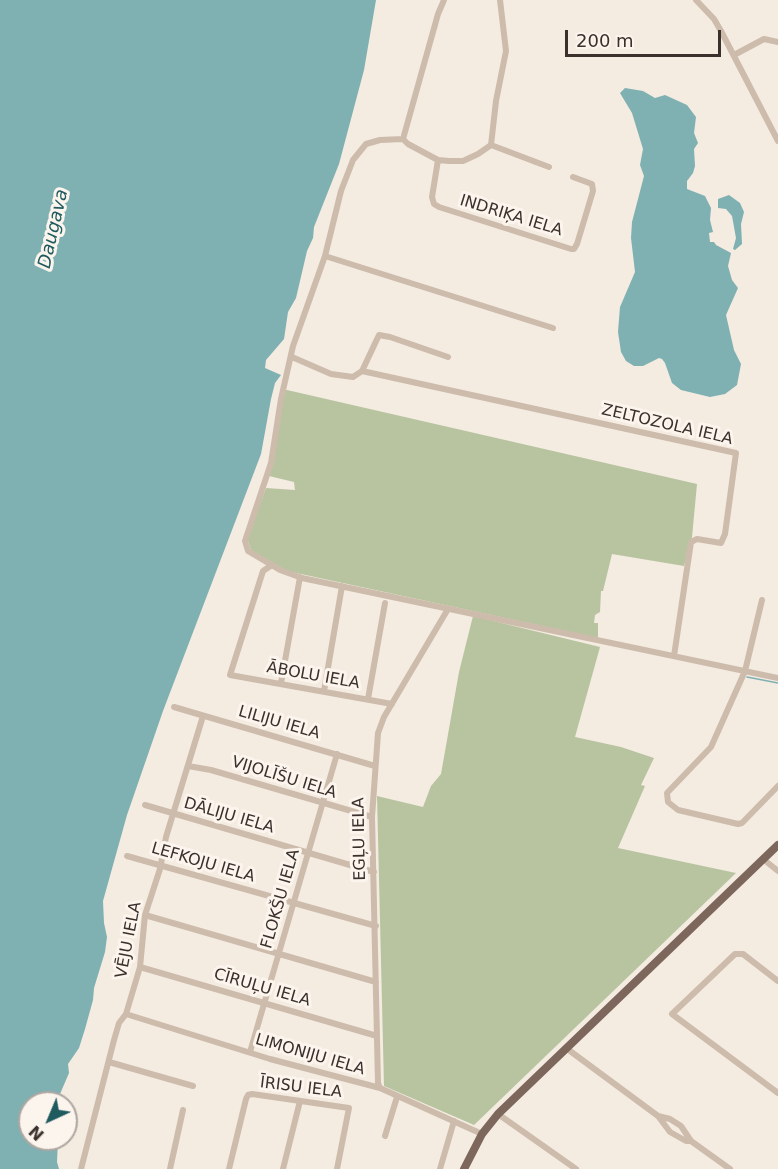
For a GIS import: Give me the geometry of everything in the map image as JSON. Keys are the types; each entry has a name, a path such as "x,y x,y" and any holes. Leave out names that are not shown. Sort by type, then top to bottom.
{"main road":[{"path":"464,1169 482,1134 498,1114 778,845"}],"street":[{"path":"402,139 444,0"},
{"path":"500,0 506,51 496,101 491,145 463,161 438,160 402,139 372,141 362,148 353,160 341,191 325,256 296,338 281,399 271,463 245,546 251,555 288,574 300,577 778,678"},
{"path":"699,1 714,19 778,141"},
{"path":"734,55 764,39 778,42"},
{"path":"491,145 549,167"},
{"name":"INDRIĶA IELA","path":"438,160 432,197 434,204 445,210 571,249 578,244 593,191 592,184 573,177"},
{"path":"325,256 554,328"},
{"path":"292,357 331,375 353,377 362,371 379,335 447,357"},
{"name":"ZELTOZOLA IELA","path":"362,371 736,453 725,534 721,543 698,539 691,542 674,656"},
{"name":"ĀBOLU IELA","path":"272,565 263,571 230,675 392,704"},
{"path":"281,683 300,577"},
{"path":"324,691 342,586"},
{"path":"762,600 745,671 711,747 667,793 668,802 678,810 738,824 742,823 778,786"},
{"path":"368,699 386,603"},
{"name":"EGĻU IELA","path":"380,1088 378,1083 372,817 380,726 448,609"},
{"name":"LILIJU IELA","path":"174,707 375,766"},
{"name":"VĒJU IELA","path":"81,1169 119,1023 126,1014 140,967 145,915 203,716"},
{"name":"FLOKŠU IELA","path":"250,1052 337,754"},
{"name":"VIJOLĪŠU IELA","path":"188,766 211,770 372,817"},
{"name":"DĀLIJU IELA","path":"145,806 374,872"},
{"name":"LEFKOJU IELA","path":"127,856 376,926"},
{"path":"763,859 778,871"},
{"path":"145,915 376,982"},
{"path":"778,981 743,954 735,954 672,1014 778,1093"},
{"name":"CĪRUĻU IELA","path":"140,967 377,1036"},
{"name":"LIMONIJU IELA","path":"126,1014 380,1088 482,1134"},
{"path":"566,1048 658,1116 670,1132 686,1141 691,1141"},
{"path":"110,1062 193,1086"},
{"name":"ĪRISU IELA","path":"229,1169 248,1095 350,1108 337,1169"},
{"path":"384,1136 397,1097"},
{"path":"283,1169 300,1101"},
{"path":"170,1169 183,1110"},
{"path":"498,1114 576,1169"},
{"path":"658,1116 670,1119 681,1126 691,1141 730,1169"},
{"path":"441,1169 454,1121"}],"green space":[{"path":"284,391 697,484 692,537 684,566 612,554 603,591 601,591 600,612 595,615 594,623 598,623 598,638 287,571 251,550 247,538 266,488 295,490 294,482 269,476"},
{"path":"473,616 600,647 575,737 621,747 654,758 641,785 645,786 618,848 736,873 474,1125 384,1086 377,796 423,807 431,786 441,774 459,672"}],"water":[{"name":"Daugava","path":"0,0 376,0 364,70 339,164 314,227 296,298 288,312 284,339 266,360 265,368 281,375 275,383 261,454 163,711 127,815 103,901 107,937 105,952 79,1048 68,1064 69,1073 61,1091 18,1091 18,1151 57,1151 59,1169 0,1169"},
{"path":"625,88 643,91 655,98 665,95 687,105 696,117 694,133 698,143 694,149 695,166 687,181 687,189 705,196 711,208 710,220 713,232 709,233 710,242 714,242 731,253 728,266 732,280 738,288 726,315 734,350 741,364 737,385 725,394 710,397 681,390 672,383 662,359 659,358 643,366 634,366 626,361 621,352 618,332 620,307 635,272 631,238 632,222 644,176 640,165 643,149 632,113 620,93"},
{"path":"729,195 740,203 744,212 741,224 742,244 735,250 733,249 736,238 732,216 726,209 718,208 718,199"}],"waterway":[{"path":"747,677 778,683"}]}
